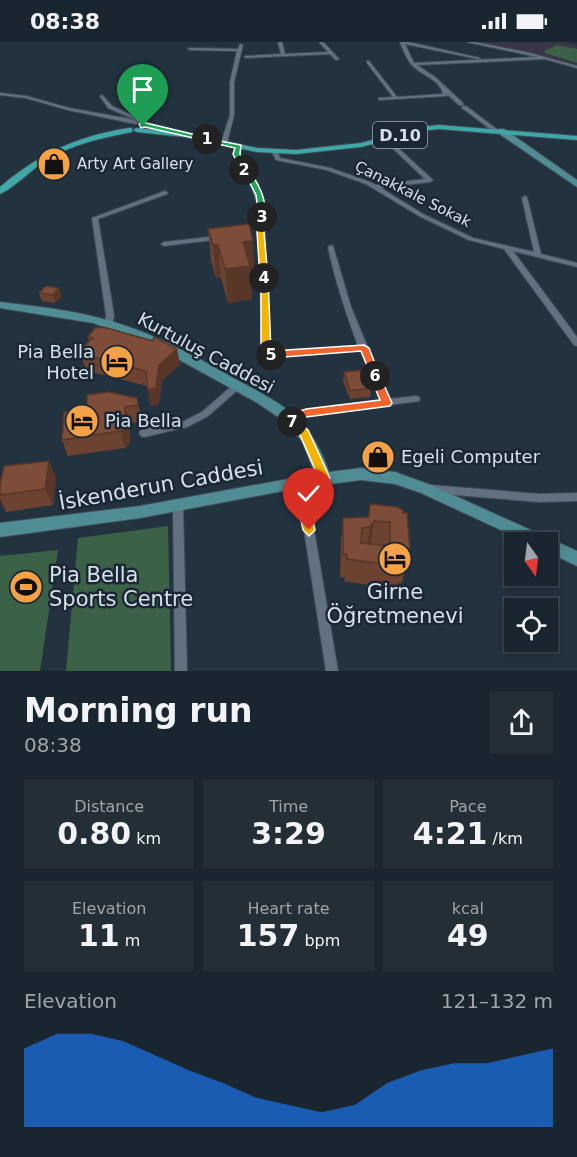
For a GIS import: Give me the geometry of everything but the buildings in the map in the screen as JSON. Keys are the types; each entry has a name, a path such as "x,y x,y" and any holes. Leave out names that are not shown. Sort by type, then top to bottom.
{"main road":[{"name":"D.10","path":"0,191 32,164 53,151 131,125 275,152 353,146 421,129 439,127 577,138"}],"street":[{"path":"280,42 282,56"},
{"path":"321,42 337,59"},
{"path":"402,42 488,61"},
{"path":"402,42 413,64 445,88 462,106 577,184"},
{"path":"469,42 577,67"},
{"path":"190,49 239,48 232,82 232,115 224,143"},
{"path":"246,57 332,53"},
{"path":"413,64 546,58"},
{"path":"368,62 396,98"},
{"path":"381,99 446,95 445,88"},
{"path":"0,94 27,97 131,125"},
{"path":"102,96 110,107 131,125"},
{"path":"376,187 430,180 386,139"},
{"path":"239,146 237,154 259,195 263,226 261,232 266,355 364,348"},
{"name":"Çanakkale Sokak","path":"275,152 278,159 346,174 376,187 453,232 475,240 577,265"},
{"path":"109,324 110,315 95,218 165,193"},
{"path":"525,198 538,255"},
{"path":"250,234 261,232"},
{"path":"164,244 229,236"},
{"path":"331,247 336,274 387,403"},
{"path":"507,248 577,343"},
{"name":"Kurtuluş Caddesi","path":"0,306 65,313 109,324 150,340 237,386 289,419 304,433 324,478"},
{"path":"144,433 184,425 205,414 237,386"},
{"path":"289,419 306,413 416,399"},
{"name":"İskenderun Caddesi","path":"0,530 178,506 299,482 361,474 395,478 426,489 539,498 577,497"},
{"path":"299,482 332,671"},
{"path":"426,489 520,532"},
{"path":"178,506 181,671"},
{"path":"558,550 577,559"}],"shaded area":[{"path":"471,42 567,42 577,46 577,66 528,52"}],"green space":[{"path":"557,45 577,49 577,63 545,53 544,51"},
{"path":"168,526 171,671 66,671 78,538"},
{"name":"Pia Bella Sports Centre","path":"58,550 40,671 0,671 0,556"}],"place":[{"name":"Arty Art Gallery","path":"54,164"},
{"name":"Pia Bella Hotel","path":"117,362"},
{"name":"Pia Bella","path":"82,421"},
{"name":"Egeli Computer","path":"378,457"},
{"name":"Girne Öğretmenevi","path":"395,559"},
{"name":"Pia Bella Sports Centre","path":"26,587"}],"route":[{"path":"143,126 142,124 239,146 237,154 245,172 252,178 261,206 266,355 364,348 387,403 306,413 289,419 304,433 324,478 299,482 309,530"}]}
